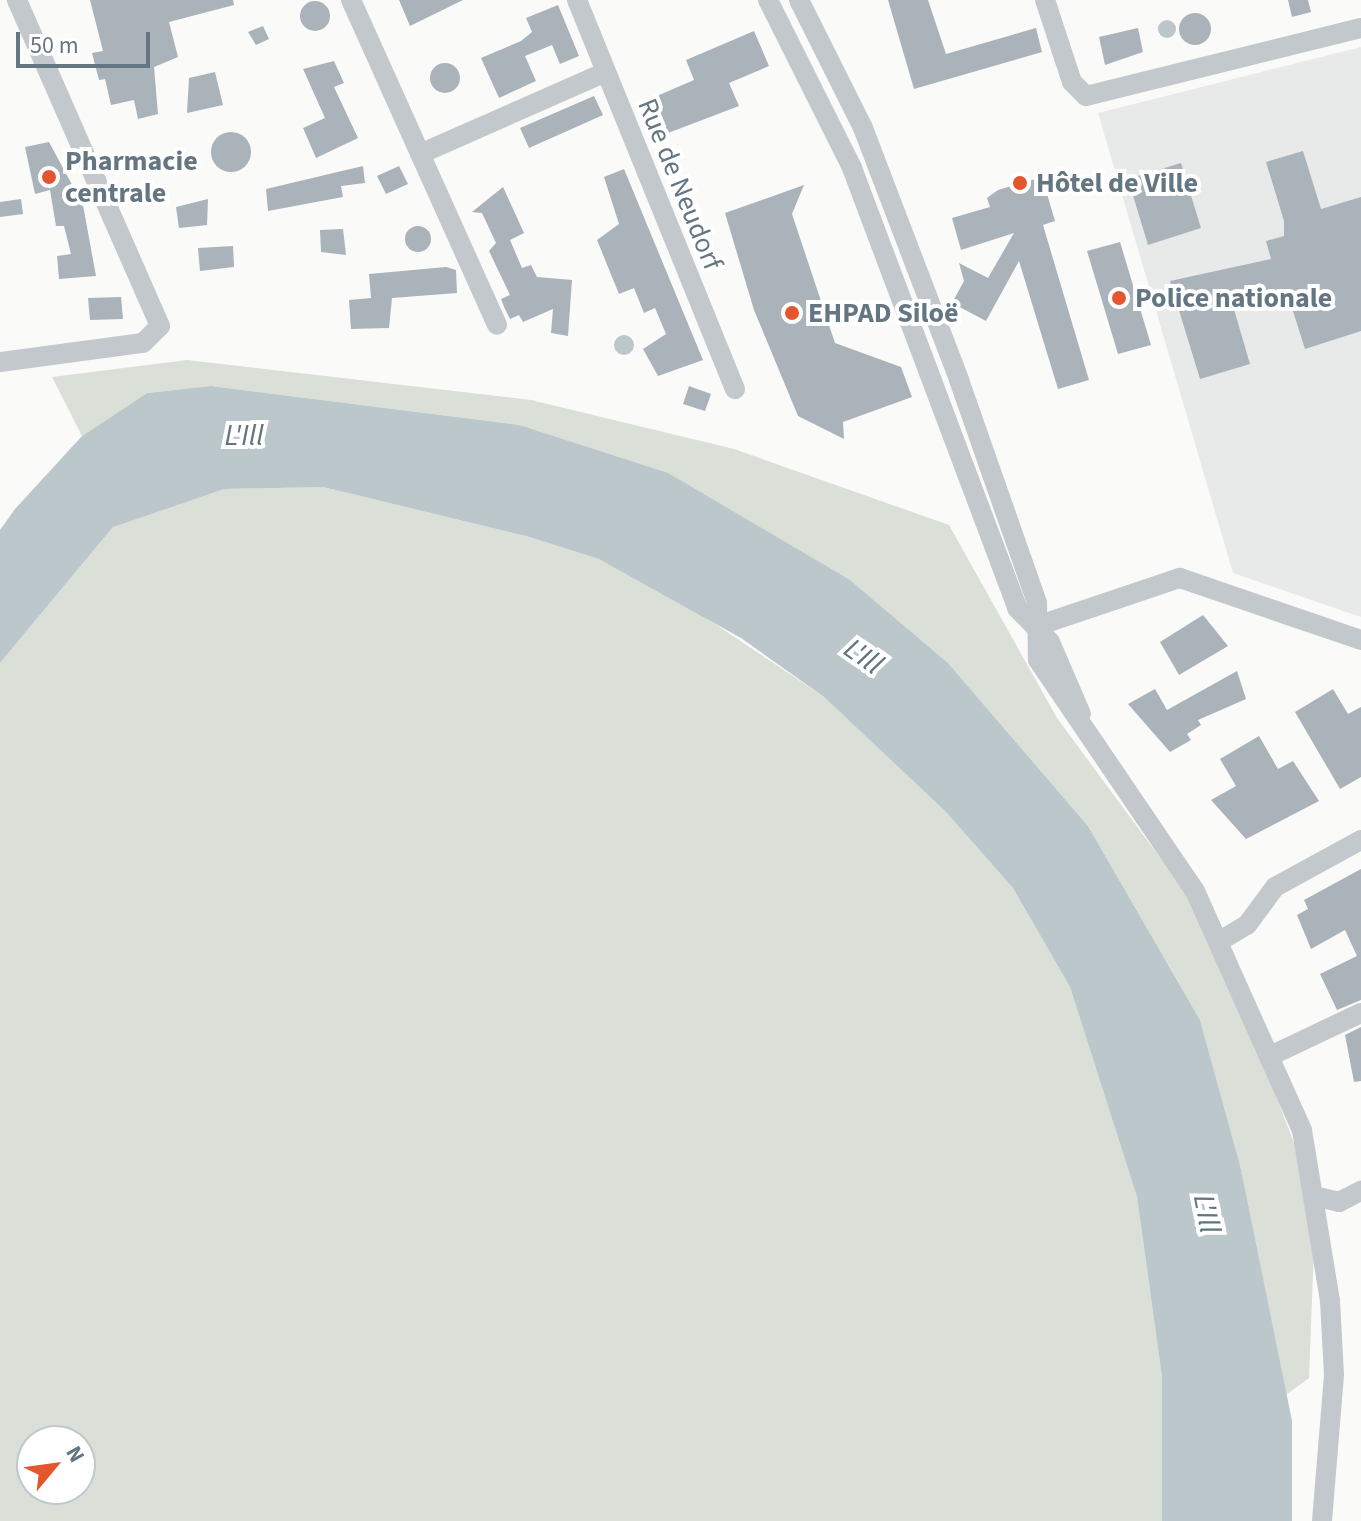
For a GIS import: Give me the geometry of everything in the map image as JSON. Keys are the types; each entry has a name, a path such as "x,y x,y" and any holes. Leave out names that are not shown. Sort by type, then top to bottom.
{"street":[{"path":"0,362 143,343 160,326 17,0"},
{"path":"351,0 497,325"},
{"name":"Rue de Neudorf","path":"577,0 604,73 735,389"},
{"path":"768,0 852,168 1017,608 1037,626"},
{"path":"799,0 875,159 959,380 1037,603 1038,660 1178,863 1220,941 1272,1055 1318,1197 1334,1375 1322,1521"},
{"path":"1045,0 1072,82 1086,96 1361,28"},
{"path":"420,154 604,73"},
{"path":"852,168 875,159"},
{"path":"932,385 959,380"},
{"path":"1037,626 1180,578 1361,640"},
{"path":"1220,941 1247,925 1275,887 1361,840"},
{"path":"1272,1055 1361,1013"},
{"path":"1318,1197 1339,1202 1361,1191"}],"shaded area":[{"path":"1361,47 1361,617 1233,573 1098,113"},
{"path":"187,360 531,400 734,449 949,525 1057,718 1186,893 1250,1029 1296,1148 1314,1247 1309,1378 1283,1397 1240,1165 1200,1020 1088,826 948,663 850,580 519,425 211,386 147,393 82,436 52,377"},
{"path":"323,487 526,536 599,559 676,598 824,697 945,811 1013,888 1070,987 1137,1197 1162,1377 1162,1521 0,1521 0,663 113,527 140,512 224,489"}],"water":[{"path":"1167,20 1176,29 1167,38 1158,29"},
{"path":"624,335 631,338 634,345 631,352 624,355 617,352 614,345 617,338"},
{"name":"L'Ill","path":"211,386 519,425 668,473 850,580 948,663 1088,826 1200,1020 1240,1165 1292,1421 1292,1521 1162,1521 1162,1377 1137,1197 1070,987 1013,888 945,811 824,697 741,638 599,559 526,536 323,487 224,489 113,527 0,663 0,530 15,509 82,436 147,393"}],"building":[{"path":"90,0 233,0 234,5 169,22 178,57 154,67 158,114 138,119 134,100 111,105 105,79 99,80 92,53 103,51"},
{"path":"399,0 463,0 410,26"},
{"path":"888,0 928,0 946,54 1036,28 1042,52 914,89"},
{"path":"1288,0 1308,0 1311,12 1292,17"},
{"path":"315,1 326,5 330,16 326,27 315,31 304,27 300,16 304,5"},
{"path":"558,5 579,56 560,64 552,45 525,56 536,81 499,98 481,58 521,41 532,32 526,18"},
{"path":"1195,13 1206,18 1211,29 1206,40 1195,45 1184,40 1179,29 1184,18"},
{"path":"263,26 269,39 256,45 248,32"},
{"path":"1138,28 1143,52 1105,65 1099,37"},
{"path":"754,31 769,66 729,83 739,106 668,133 662,118 652,122 643,102 694,80 686,60"},
{"path":"334,61 344,83 334,87 358,138 316,158 303,128 325,118 303,69"},
{"path":"445,63 456,67 460,78 456,89 445,93 434,89 430,78 434,67"},
{"path":"215,72 223,105 187,113 189,78"},
{"path":"594,96 603,115 529,148 520,128"},
{"path":"231,132 245,138 251,152 245,166 231,172 217,166 211,152 217,138"},
{"path":"49,142 83,205 96,276 59,279 57,256 71,254 64,226 56,226 50,190 35,194 25,147"},
{"path":"1303,151 1321,209 1361,197 1361,331 1305,349 1286,289 1233,306 1250,364 1200,379 1170,281 1271,259 1266,241 1284,236 1284,221 1266,162"},
{"path":"1181,163 1201,228 1148,245 1128,179"},
{"path":"363,166 365,183 341,186 343,197 268,211 266,189"},
{"path":"399,166 408,184 386,194 377,176"},
{"path":"624,169 703,360 658,376 643,349 666,334 655,308 644,313 634,288 619,294 597,240 619,224 604,177"},
{"path":"1042,177 1055,221 1043,225 1089,380 1058,389 1019,261 986,321 952,303 964,281 959,263 988,278 1014,233 961,250 952,218 990,207 987,198 998,190"},
{"name":"EHPAD Siloë","path":"804,185 792,214 835,343 901,367 912,397 843,422 844,439 798,416 754,310 725,213"},
{"path":"503,187 524,233 510,240 522,268 531,265 537,277 572,280 568,336 551,333 553,309 523,322 519,315 510,319 504,307 501,299 510,295 489,251 496,243 482,213 472,212"},
{"path":"21,199 23,214 0,217 0,202"},
{"path":"208,199 207,225 179,228 176,207"},
{"path":"418,226 427,230 431,239 427,248 418,252 409,248 405,239 409,230"},
{"path":"343,229 346,255 321,252 320,230"},
{"name":"Police nationale","path":"1120,242 1151,345 1118,354 1087,251"},
{"path":"233,246 234,267 200,271 198,248"},
{"path":"446,267 456,270 457,293 392,298 389,328 351,329 349,300 371,298 369,274"},
{"path":"121,297 123,319 90,320 88,298"},
{"path":"689,386 711,394 705,411 683,404"},
{"path":"1203,615 1228,646 1179,675 1160,642"},
{"path":"1237,671 1246,699 1198,720 1201,725 1187,734 1191,740 1170,752 1128,704 1155,689 1167,710"},
{"path":"1333,689 1348,714 1361,707 1361,777 1340,789 1295,712"},
{"path":"1259,736 1278,769 1293,761 1319,801 1246,839 1211,800 1236,786 1220,759"},
{"path":"1361,869 1361,1000 1337,1010 1320,974 1357,956 1345,930 1311,949 1297,915 1308,909 1304,900"},
{"path":"1361,1027 1361,1081 1354,1082 1345,1035"}],"place":[{"name":"Pharmacie centrale","path":"49,177"},
{"name":"Hôtel de Ville","path":"1020,183"},
{"name":"Police nationale","path":"1119,298"},
{"name":"EHPAD Siloë","path":"792,313"}]}
